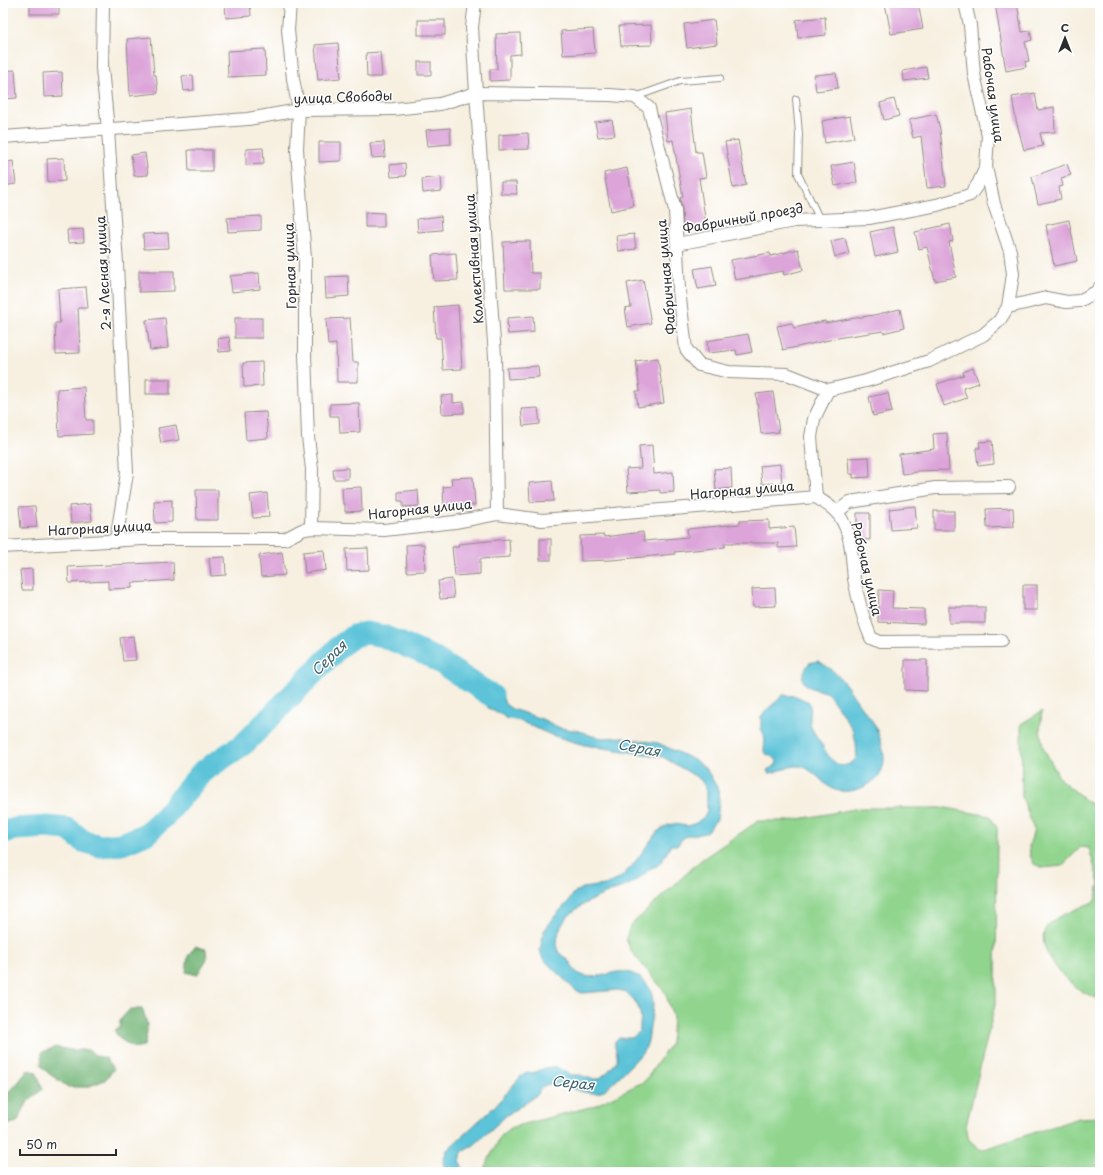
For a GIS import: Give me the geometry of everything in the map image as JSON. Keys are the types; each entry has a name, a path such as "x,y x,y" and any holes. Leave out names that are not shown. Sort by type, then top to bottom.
{"street":[{"name":"2-я Лесная улица","path":"103,3 102,68 108,130 127,465 123,502 116,541"},
{"name":"Горная улица","path":"290,3 288,30 298,110 297,149 305,259 306,392 308,437 312,469 311,528"},
{"name":"Коллективная улица","path":"475,3 472,27 495,356 497,514"},
{"name":"Рабочая улица","path":"965,3 970,25 974,74 988,136 986,167 994,204 1010,251 1013,274 1008,307"},
{"name":"улица Свободы","path":"3,137 248,119 298,110 394,109 440,104 476,93 610,95 635,97"},
{"name":"Фабричная улица","path":"635,97 649,108 675,210 679,290 686,348 699,365 729,372 787,374 828,390"},
{"name":"Фабричный проезд","path":"677,244 794,221 869,218 937,205 970,195 978,184 986,167"},
{"path":"816,497 811,437 814,419 828,390 866,381 929,361 983,335 999,321 1008,307 1046,298 1067,302 1079,301 1096,292 1100,287"},
{"path":"837,512 850,502 936,488 1009,487"},
{"name":"Рабочая улица","path":"816,497 837,512 843,521 848,536 861,611 871,638 880,642 1001,641"},
{"name":"Нагорная улица","path":"3,547 142,539 285,539 302,530 311,528 384,530 455,522 497,514 542,520 816,497"}],"lane":[{"path":"635,97 680,81 720,78"},
{"path":"796,99 799,134 798,174 820,220"}],"green space":[{"path":"1042,711 1040,729 1043,747 1060,779 1089,803 1100,810 1100,1000 1073,985 1058,970 1046,951 1044,942 1044,933 1052,921 1095,901 1099,883 1089,848 1081,847 1062,866 1043,868 1034,864 1030,855 1029,846 1034,830 1022,797 1021,724"},
{"path":"860,808 946,808 990,816 997,828 996,1001 966,1126 969,1140 981,1150 1079,1118 1100,1117 1100,1172 482,1172 501,1136 512,1127 594,1106 645,1081 671,1043 673,1017 665,992 631,951 626,939 630,926 701,860 758,821 788,821"},
{"path":"195,946 206,949 207,959 197,975 186,972 188,956"},
{"path":"130,1009 142,1009 146,1019 147,1028 144,1046 134,1048 120,1039 114,1030 120,1027 120,1020"},
{"path":"56,1047 70,1050 88,1050 97,1056 106,1058 114,1069 105,1080 87,1087 68,1087 48,1073 41,1065 42,1052"},
{"path":"28,1070 36,1072 43,1089 28,1101 17,1122 3,1126 3,1097 16,1085"}],"water":[{"path":"818,661 837,674 846,685 869,716 880,739 884,757 883,767 876,779 870,784 856,790 835,790 805,767 789,767 771,773 767,770 776,765 777,761 764,752 765,737 761,729 761,716 783,695 796,696 809,702 812,730 834,762 839,765 844,765 857,758 856,742 853,735 854,732 837,705 826,692 808,686 803,680 804,673 809,663"},
{"path":"468,675 502,695 505,704 512,709 542,719 560,728 580,731 592,736 603,738 617,737 658,743 698,762 707,770 718,789 719,802 717,820 706,833 690,835 682,840 678,845 671,845 660,863 651,868 637,880 631,884 603,895 579,908 569,916 561,926 557,938 558,952 568,960 575,971 579,974 590,977 626,972 634,974 643,980 647,985 652,996 653,1008 648,1039 644,1051 605,1090 601,1092 588,1093 557,1084 546,1085 541,1088 538,1094 507,1115 474,1145 462,1152 460,1162 464,1172 445,1172 443,1160 447,1150 495,1106 523,1074 527,1072 533,1073 555,1066 570,1075 580,1075 592,1079 599,1079 614,1065 616,1061 617,1054 615,1041 618,1038 632,1038 639,1031 641,1019 639,1008 629,995 619,990 582,993 575,990 543,959 540,950 544,931 574,893 582,888 605,885 620,878 632,866 657,832 666,826 673,824 688,826 696,823 705,816 707,811 707,792 700,779 663,757 584,745 551,735 520,721 505,718 488,708 481,696 463,685"}],"building":[{"path":"30,3 59,3 59,14 30,14"},
{"path":"225,3 250,3 251,16 226,18"},
{"path":"885,3 918,3 923,29 891,34"},
{"path":"995,3 1017,3 1022,32 1030,31 1032,40 1025,42 1029,61 1025,62 1026,67 1006,71"},
{"path":"825,17 826,35 798,38 796,20"},
{"path":"418,20 445,20 445,35 418,35"},
{"path":"714,20 717,44 687,48 684,24"},
{"path":"651,25 652,45 621,46 619,26"},
{"path":"593,29 595,53 563,55 561,31"},
{"path":"520,33 521,54 510,55 510,80 490,81 490,69 497,69 496,34"},
{"path":"151,37 154,75 156,75 158,93 130,96 127,39"},
{"path":"338,43 341,78 318,80 315,45"},
{"path":"265,49 266,75 228,77 227,51"},
{"path":"380,52 382,77 367,77 366,53"},
{"path":"418,62 431,62 431,75 418,75"},
{"path":"926,67 928,78 904,81 903,71"},
{"path":"15,70 17,98 3,99 3,71"},
{"path":"62,72 63,96 44,97 43,73"},
{"path":"836,73 838,88 816,91 814,75"},
{"path":"193,75 194,90 184,91 182,76"},
{"path":"1035,93 1038,110 1054,107 1055,132 1040,133 1043,146 1024,150 1012,97"},
{"path":"894,99 899,116 884,120 880,103"},
{"path":"691,109 696,152 702,152 706,177 699,178 706,224 683,228 680,198 683,197 673,140 668,141 665,113"},
{"path":"936,114 940,129 946,186 927,188 921,136 913,138 909,120"},
{"path":"850,116 854,138 825,143 822,121"},
{"path":"612,120 615,135 598,137 595,122"},
{"path":"450,128 451,144 428,146 426,130"},
{"path":"528,133 529,149 499,150 499,135"},
{"path":"738,140 746,185 733,188 725,142"},
{"path":"319,142 341,142 341,161 319,162"},
{"path":"384,142 385,157 372,158 370,143"},
{"path":"263,148 264,164 246,165 246,149"},
{"path":"188,150 212,150 212,171 189,171"},
{"path":"145,153 148,175 134,176 131,155"},
{"path":"64,158 65,181 48,182 47,159"},
{"path":"13,161 16,184 3,186 3,163"},
{"path":"854,162 857,182 835,186 831,166"},
{"path":"405,163 406,176 391,177 390,165"},
{"path":"1067,164 1071,175 1061,178 1063,186 1059,187 1061,199 1038,204 1032,177"},
{"path":"627,168 634,206 611,211 604,173"},
{"path":"441,177 442,191 423,193 422,179"},
{"path":"501,182 516,182 517,194 501,194"},
{"path":"365,212 384,213 384,227 365,227"},
{"path":"261,216 261,230 228,232 227,218"},
{"path":"441,216 442,230 418,232 417,219"},
{"path":"1069,220 1077,261 1054,266 1046,225"},
{"path":"950,224 953,241 949,242 956,277 935,281 927,247 919,249 915,232"},
{"path":"893,227 898,252 875,257 870,232"},
{"path":"83,229 84,242 68,243 67,230"},
{"path":"168,233 169,248 144,249 143,234"},
{"path":"634,234 636,249 618,251 616,236"},
{"path":"845,238 849,254 835,257 831,241"},
{"path":"530,241 531,273 540,273 540,289 505,289 503,242"},
{"path":"798,249 803,270 784,275 783,271 735,280 731,260 770,253 771,256"},
{"path":"456,253 458,280 434,281 432,255"},
{"path":"712,266 716,286 698,289 694,269"},
{"path":"139,271 174,271 174,291 139,292"},
{"path":"259,273 260,289 232,292 230,276"},
{"path":"348,276 349,296 326,298 325,277"},
{"path":"643,280 651,323 628,327 625,308 631,307 627,283"},
{"path":"86,287 88,308 78,308 80,353 56,354 55,323 60,323 58,289"},
{"path":"458,305 462,369 443,370 441,338 436,338 434,307"},
{"path":"900,309 904,328 883,333 883,331 843,337 783,350 777,326 792,323 794,328 825,321 825,323"},
{"path":"533,316 534,332 508,334 507,318"},
{"path":"165,318 168,348 150,350 146,320"},
{"path":"235,318 262,318 262,338 235,338"},
{"path":"350,318 353,362 358,362 358,382 337,382 336,344 328,345 326,319"},
{"path":"748,334 752,352 737,355 736,350 708,353 707,341"},
{"path":"229,337 231,351 219,352 218,339"},
{"path":"658,358 664,403 638,407 636,391 640,391 636,361"},
{"path":"262,362 263,386 244,387 243,363"},
{"path":"538,366 539,377 508,379 507,368"},
{"path":"973,368 979,383 963,388 967,398 944,406 937,384 964,375 963,372"},
{"path":"146,379 170,379 170,394 146,394"},
{"path":"84,387 86,420 93,420 93,434 59,436 57,389"},
{"path":"773,392 779,432 761,434 756,394"},
{"path":"888,393 892,412 873,416 869,397"},
{"path":"453,395 453,403 464,402 464,413 442,414 441,396"},
{"path":"359,403 360,432 340,433 339,416 330,416 330,404"},
{"path":"538,408 540,424 523,426 521,409"},
{"path":"266,412 268,438 246,440 244,413"},
{"path":"176,425 179,440 161,443 158,428"},
{"path":"947,433 949,470 917,471 902,474 899,454 934,449 933,434"},
{"path":"992,441 994,464 978,466 976,448 980,448 979,442"},
{"path":"652,445 654,474 673,472 674,492 660,493 660,490 628,492 626,469 641,468 639,446"},
{"path":"869,457 870,477 853,478 853,474 849,474 848,458"},
{"path":"780,464 782,482 762,484 760,466"},
{"path":"348,468 348,479 334,479 333,469"},
{"path":"731,468 732,488 716,490 714,469"},
{"path":"473,477 475,505 444,507 443,487 452,486 451,478"},
{"path":"552,481 554,501 530,502 529,483"},
{"path":"361,487 362,511 345,512 342,488"},
{"path":"196,490 218,490 218,520 197,520"},
{"path":"418,490 419,506 403,507 403,501 398,501 398,492"},
{"path":"267,493 269,517 253,518 250,495"},
{"path":"172,500 172,522 155,523 154,501"},
{"path":"90,504 92,521 71,523 69,506"},
{"path":"35,506 37,527 21,528 19,507"},
{"path":"915,506 917,528 891,530 889,509"},
{"path":"1013,508 1014,527 987,528 986,509"},
{"path":"934,511 954,511 954,530 934,530"},
{"path":"857,513 870,513 870,540 857,539"},
{"path":"769,520 769,529 794,527 796,547 778,548 778,543 725,543 725,547 674,552 675,554 612,560 581,561 580,536 604,535 604,537 643,532 644,541 688,537 687,529 740,524 740,521"},
{"path":"509,539 510,557 480,559 480,574 455,576 452,547 459,547 458,544"},
{"path":"540,539 551,539 551,560 540,560"},
{"path":"424,544 425,571 407,572 406,545"},
{"path":"368,548 369,570 347,571 346,549"},
{"path":"324,550 326,570 305,573 303,552"},
{"path":"282,552 285,575 261,577 259,555"},
{"path":"225,557 226,575 211,576 209,558"},
{"path":"173,562 174,580 132,583 132,588 108,589 108,581 69,583 68,567"},
{"path":"32,569 33,590 22,590 20,570"},
{"path":"452,579 454,598 440,599 438,581"},
{"path":"1023,585 1037,585 1037,610 1023,610"},
{"path":"775,588 776,606 753,607 752,589"},
{"path":"879,590 893,591 892,608 924,609 924,624 878,622"},
{"path":"949,607 985,607 985,623 949,623"},
{"path":"133,636 136,660 123,661 120,638"},
{"path":"905,660 927,660 927,691 905,690"}],"waterway":[{"name":"Серая","path":"3,832 16,829 47,827 68,829 83,841 100,846 122,844 146,834 165,816 202,772 245,743 340,646 354,636 366,633 383,636 432,657 492,696"}]}
